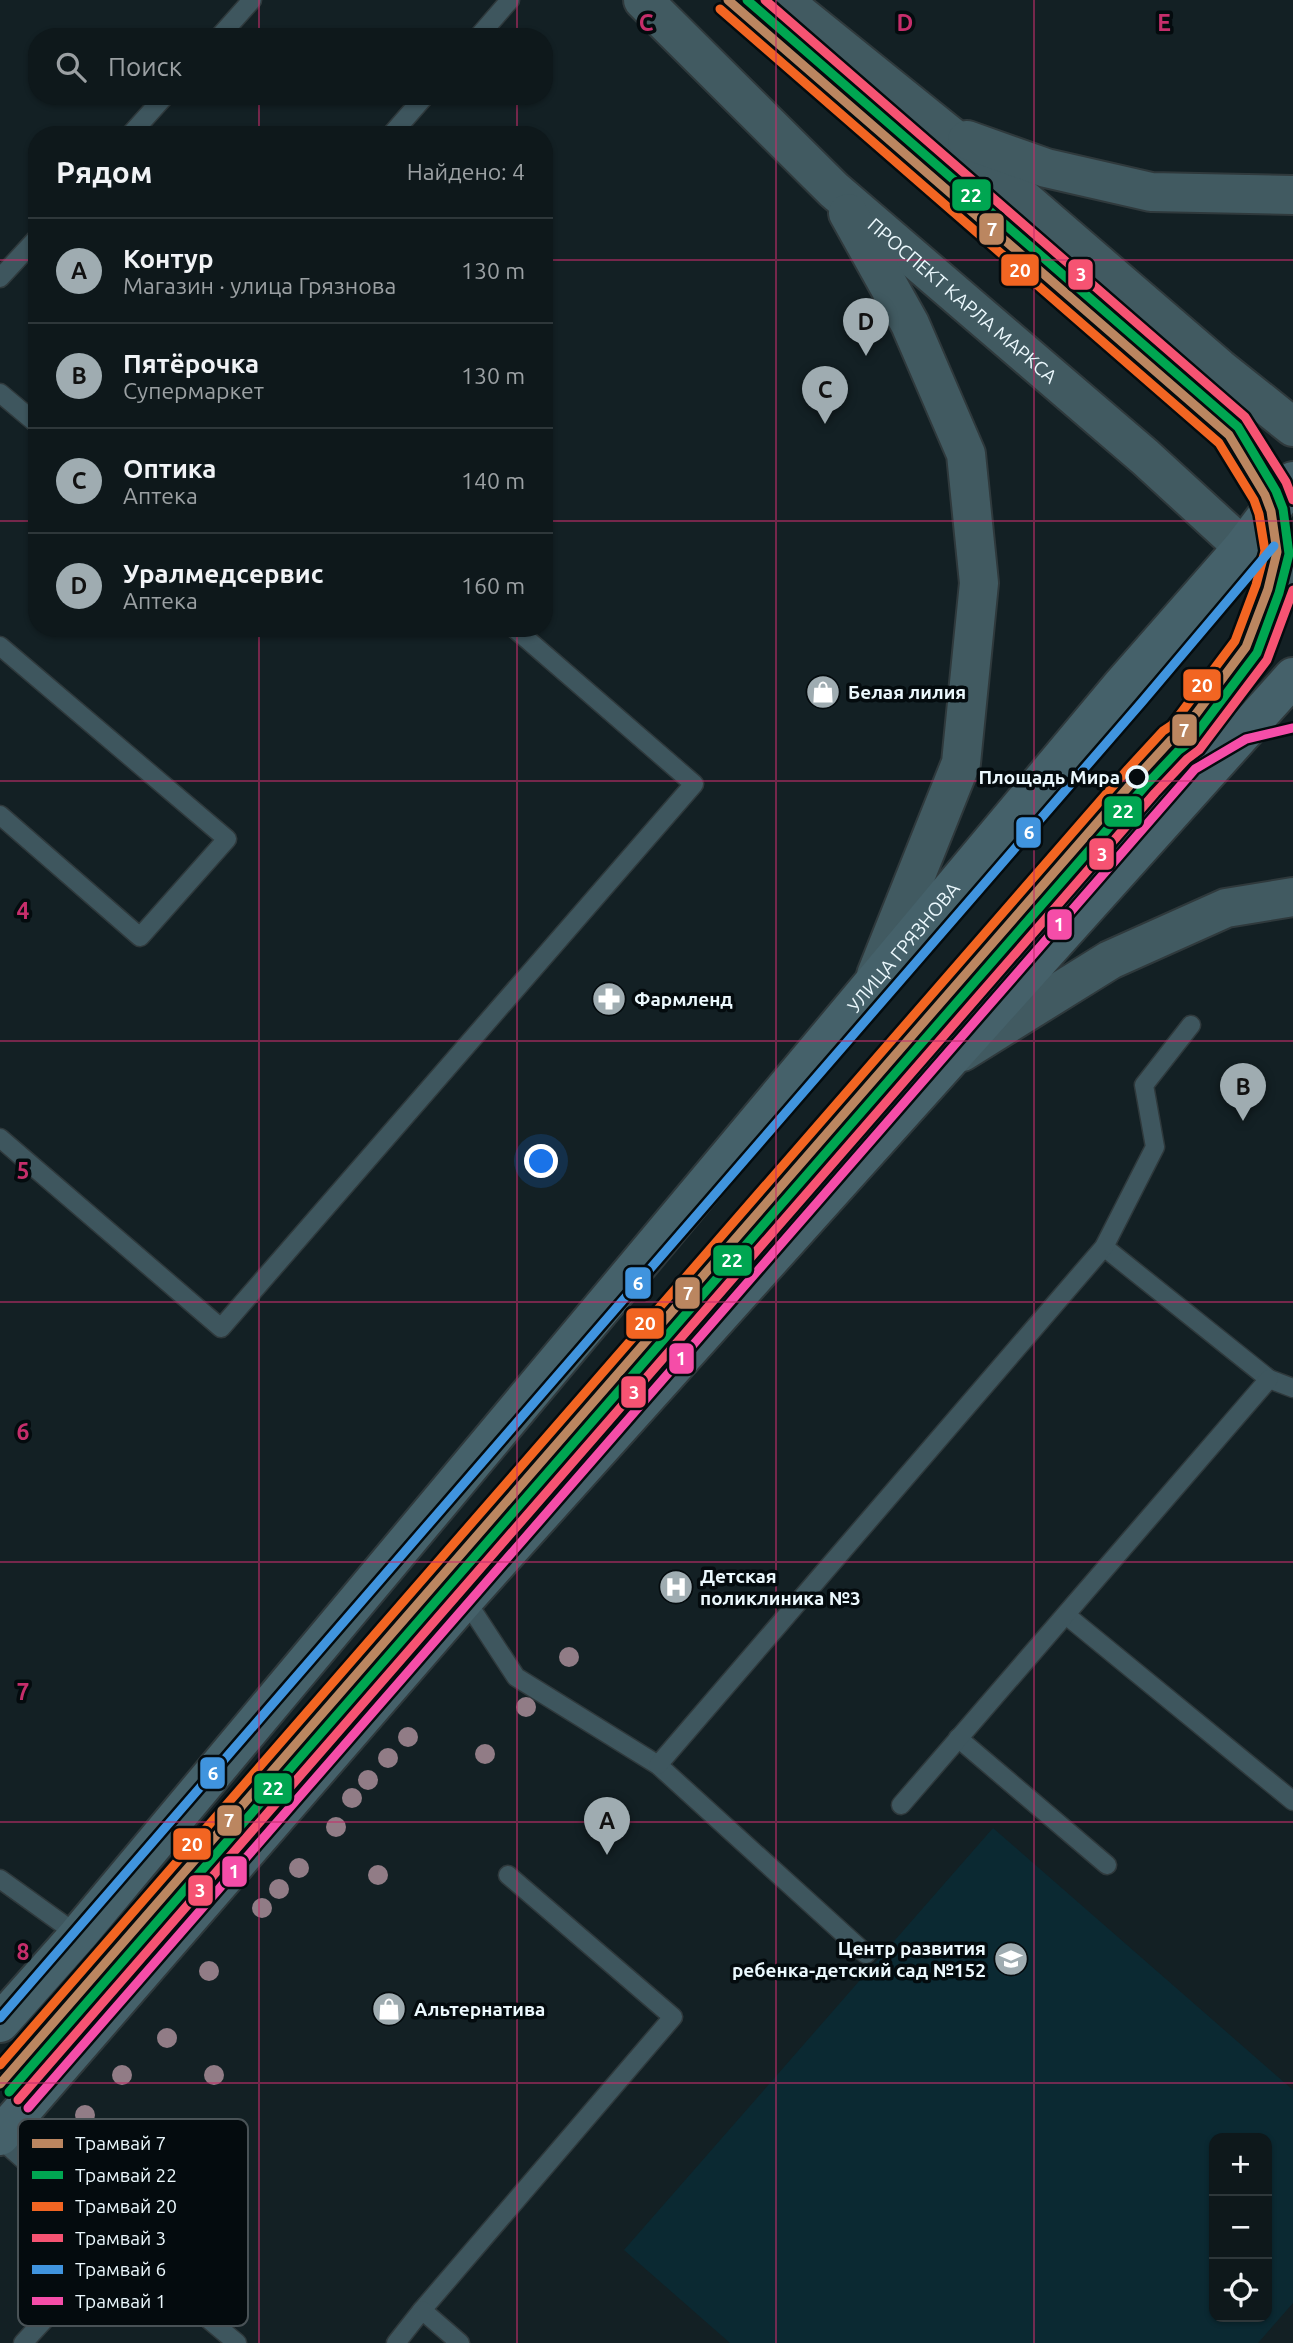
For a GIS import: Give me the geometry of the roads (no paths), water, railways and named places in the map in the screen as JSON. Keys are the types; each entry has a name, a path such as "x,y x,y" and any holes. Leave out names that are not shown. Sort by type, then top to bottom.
{"main road":[{"name":"ПРОСПЕКТ КАРЛА МАРКСА","path":"643,0 834,190 1131,445 1293,589"},
{"path":"782,0 948,134 1219,368 1293,427"},
{"path":"948,134 1046,168 1151,192 1293,195"},
{"path":"834,190 910,324 966,454 979,583 961,763 872,986"},
{"name":"УЛИЦА ГРЯЗНОВА","path":"0,2023 78,1935 1123,684 1243,547 1293,481"},
{"path":"0,2138 465,1599 1293,677"},
{"path":"951,1059 1110,960 1226,908 1293,897"}],"lane":[{"path":"227,28 252,0"},
{"path":"486,28 510,0"},
{"path":"138,126 157,105"},
{"path":"399,126 417,105"},
{"path":"0,278 28,248"},
{"path":"0,393 28,416"},
{"path":"0,1138 221,1328 694,784 524,637"},
{"path":"0,646 227,839 140,937 0,815"},
{"path":"658,1765 1104,1247 1155,1147 1144,1085 1191,1025"},
{"path":"1104,1247 1269,1379 1293,1388"},
{"path":"901,1805 1269,1379"},
{"path":"465,1599 516,1677 658,1765 866,1955"},
{"path":"1066,1615 1293,1801"},
{"path":"958,1738 1107,1865"},
{"path":"396,2343 673,2017 508,1875"},
{"path":"0,1879 78,1935"},
{"path":"0,2138 18,2154"},
{"path":"422,2310 460,2343"},
{"path":"23,2343 39,2326"},
{"path":"217,2326 237,2343"}],"tram line":[{"name":"7","path":"0,2084 1137,777 1171,740 1181,734 1246,647 1268,589 1277,552 1271,511 1265,495 1229,435 728,0"},
{"name":"22","path":"9,2092 1146,785 1190,742 1257,653 1279,593 1289,554 1283,509 1276,491 1238,427 747,0"},
{"name":"3","path":"765,0 1245,417 1286,482 1293,500"},
{"name":"20","path":"0,2065 1128,769 1163,731 1172,725 1235,641 1256,585 1265,551 1259,514 1254,500 1219,443 720,9"},
{"name":"6","path":"0,2018 1142,702 1274,546"},
{"name":"3","path":"18,2100 1155,793 1199,750 1267,660 1293,590"},
{"name":"1","path":"28,2108 1195,769 1246,739 1293,728"}],"place":[{"name":"Уралмедсервис","path":"866,356"},
{"name":"Оптика","path":"825,424"},
{"name":"Белая лилия","path":"823,692"},
{"name":"Площадь Мира","path":"1137,777"},
{"name":"Фармленд","path":"609,999"},
{"name":"Пятёрочка","path":"1243,1121"},
{"name":"Детская поликлиника №3","path":"676,1587"},
{"name":"Контур","path":"607,1855"},
{"name":"Центр развития ребенка-детский сад №152","path":"1011,1959"},
{"name":"Альтернатива","path":"389,2009"}]}
